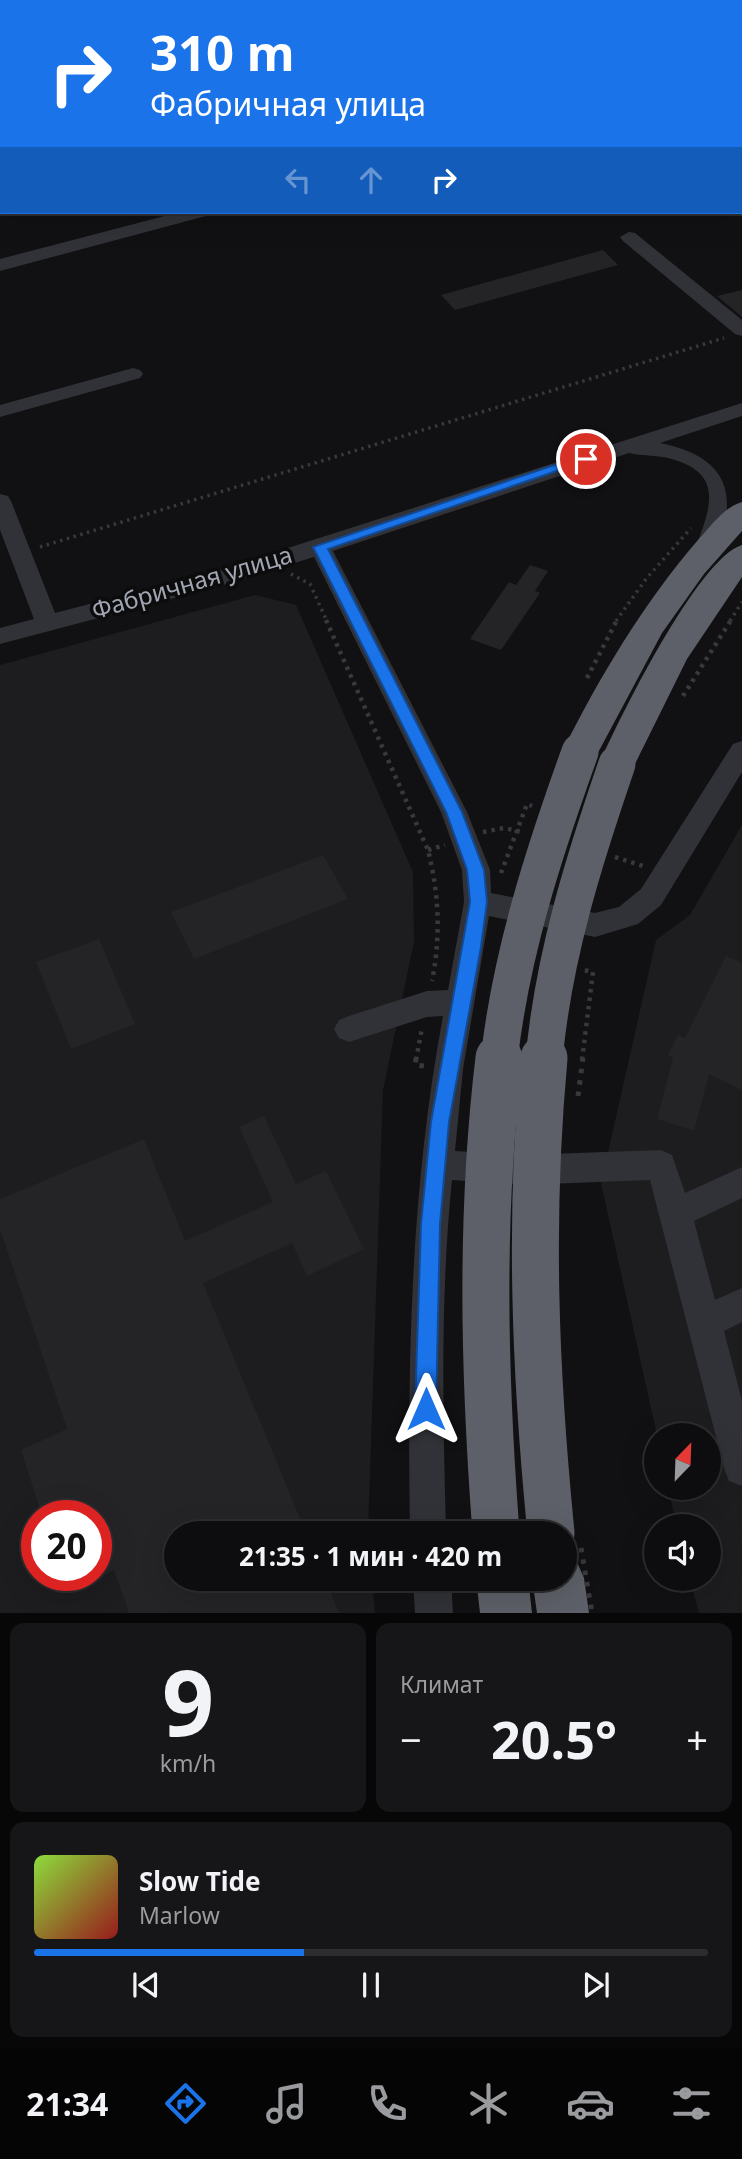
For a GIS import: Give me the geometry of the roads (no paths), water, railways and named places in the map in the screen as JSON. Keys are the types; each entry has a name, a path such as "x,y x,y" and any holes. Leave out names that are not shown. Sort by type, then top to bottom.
{"highway":[{"path":"495,1521 485,1413 483,1202 501,1030 516,951 554,817 663,671 742,512"},
{"path":"557,1521 538,1412 531,1206 537,1119 558,959 593,827 599,758"},
{"path":"503,1591 506,1613"},
{"path":"564,1591 564,1613"}],"street":[{"path":"0,265 192,214"},
{"path":"629,237 735,333"},
{"path":"0,411 133,374"},
{"name":"Фабричная улица","path":"0,636 320,547 742,409"},
{"path":"606,453 637,448 676,452 692,458 715,477 721,489 722,553"},
{"path":"0,501 47,623"},
{"path":"320,547 466,838 476,870 478,902 448,1069 431,1224 425,1384 428,1521"},
{"path":"478,902 595,925 628,916 652,897 742,751"},
{"path":"349,1029 427,1004 461,1002"},
{"path":"436,1164 521,1170 661,1165 705,1323 736,1421 742,1468"},
{"path":"676,1213 742,1182"},
{"path":"705,1323 742,1304"},
{"path":"433,1591 434,1613"}]}
